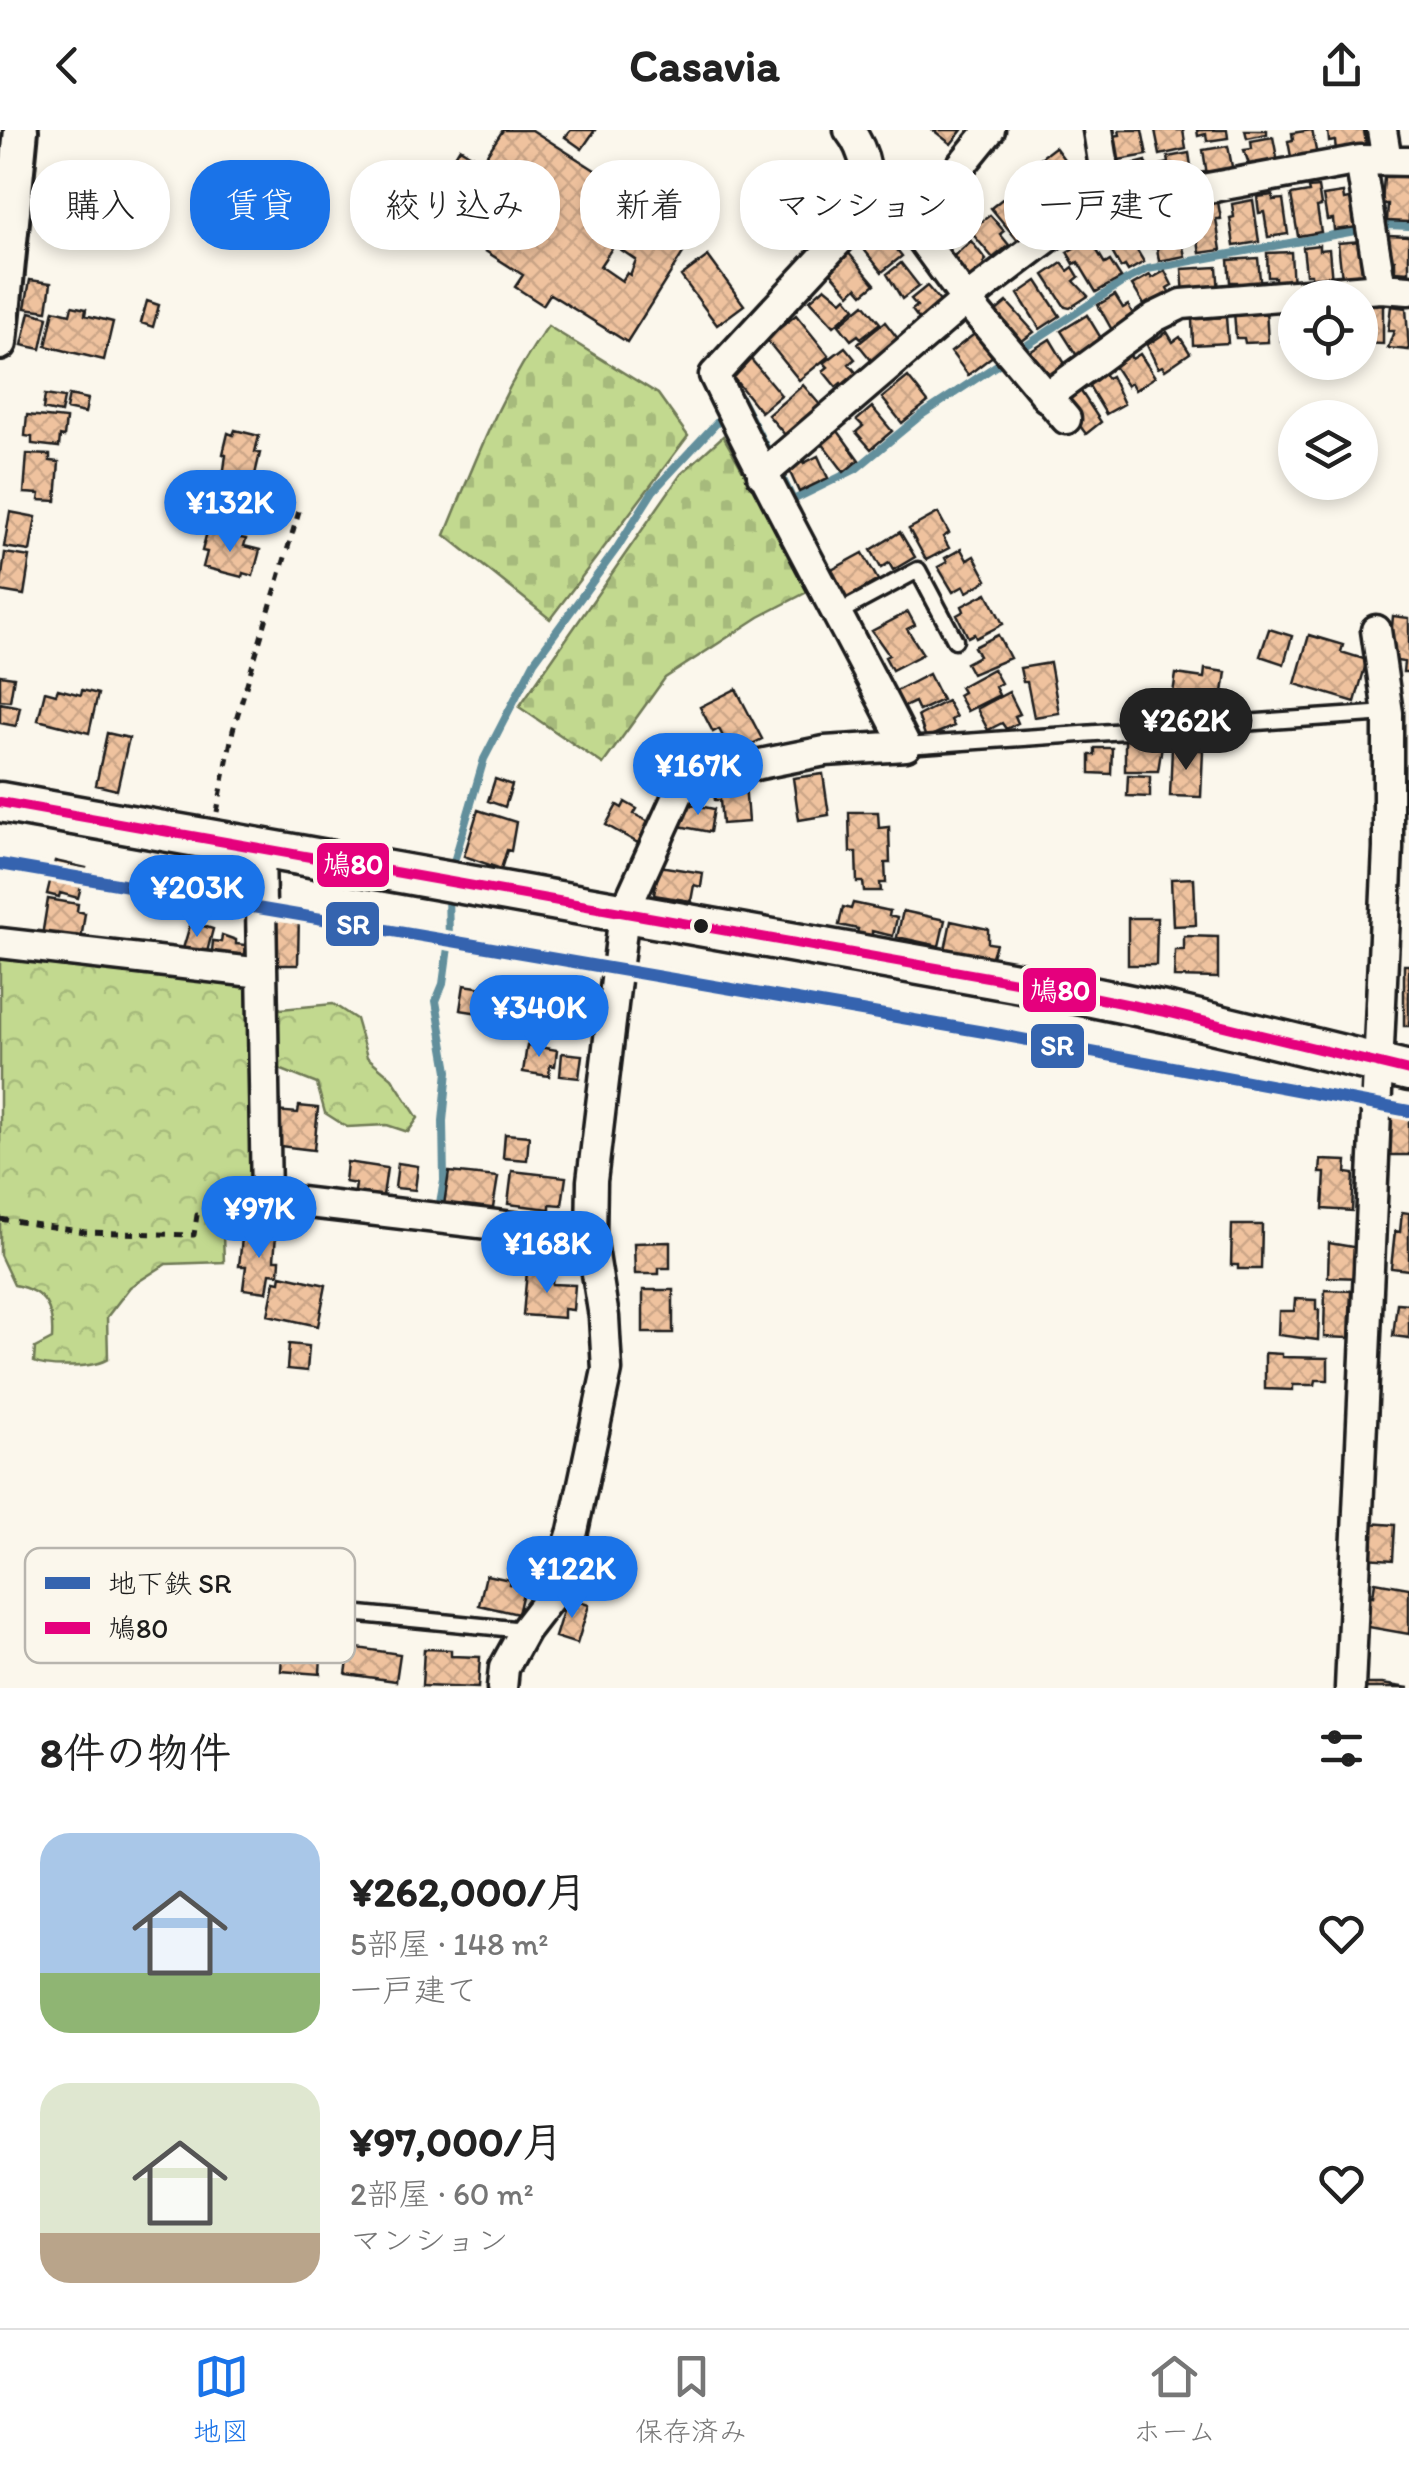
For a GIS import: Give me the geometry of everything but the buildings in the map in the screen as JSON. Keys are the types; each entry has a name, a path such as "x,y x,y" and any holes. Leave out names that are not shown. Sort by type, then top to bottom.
{"main road":[{"path":"0,802 1038,986 1170,1013 1393,1067"}],"street":[{"path":"0,343 21,130"},
{"path":"849,130 860,144 865,160"},
{"path":"966,160 990,130"},
{"path":"1098,130 1103,160"},
{"path":"1046,397 1155,317 1182,304 1395,289 1382,130"},
{"path":"1214,189 1385,160"},
{"path":"502,1688 504,1668 525,1630 552,1595 573,1531 606,1370 604,1317 590,1236 592,1181 624,913 684,779 825,751 906,746 762,475 714,375 829,250"},
{"path":"930,250 966,300 1066,419"},
{"path":"762,475 966,300 1032,250"},
{"path":"1350,1688 1393,1067 1388,712 1376,630"},
{"path":"260,848 266,1198 590,1236"},
{"path":"0,943 262,973"}],"lane":[{"path":"838,613 918,570 955,640"},
{"path":"906,746 1388,712"},
{"path":"355,1613 525,1630"}],"path":[{"path":"212,839 233,730 299,511"},
{"path":"0,1219 85,1232 194,1235 197,1214 262,1224 266,1198"}],"green space":[{"path":"548,326 658,394 688,436 550,619 445,535 503,401"},
{"path":"723,436 811,590 759,617 665,678 603,764 519,707 681,474"},
{"path":"0,957 244,979 281,1009 333,1004 356,1019 367,1057 392,1078 418,1118 408,1132 387,1125 347,1127 325,1113 317,1084 277,1068 254,1187 260,1219 252,1228 223,1235 224,1262 166,1264 130,1287 107,1317 108,1359 71,1366 34,1362 35,1348 52,1339 49,1310 34,1292 14,1285 0,1255"}],"waterway":[{"path":"1018,351 1148,269 1388,225 1409,226"},
{"path":"778,469 793,500 856,469 920,416 1006,359"},
{"path":"738,400 740,397 771,457"},
{"path":"451,872 484,759 534,662 617,548 653,491 725,414"},
{"path":"439,1208 444,1181 443,1121 448,1071 436,1001 443,984 449,940 448,891"}],"metro line":[{"name":"SR","path":"0,864 990,1033 1409,1111"}],"transit line":[{"name":"鳩80","path":"0,802 1038,986 1170,1013 1409,1071"}]}
